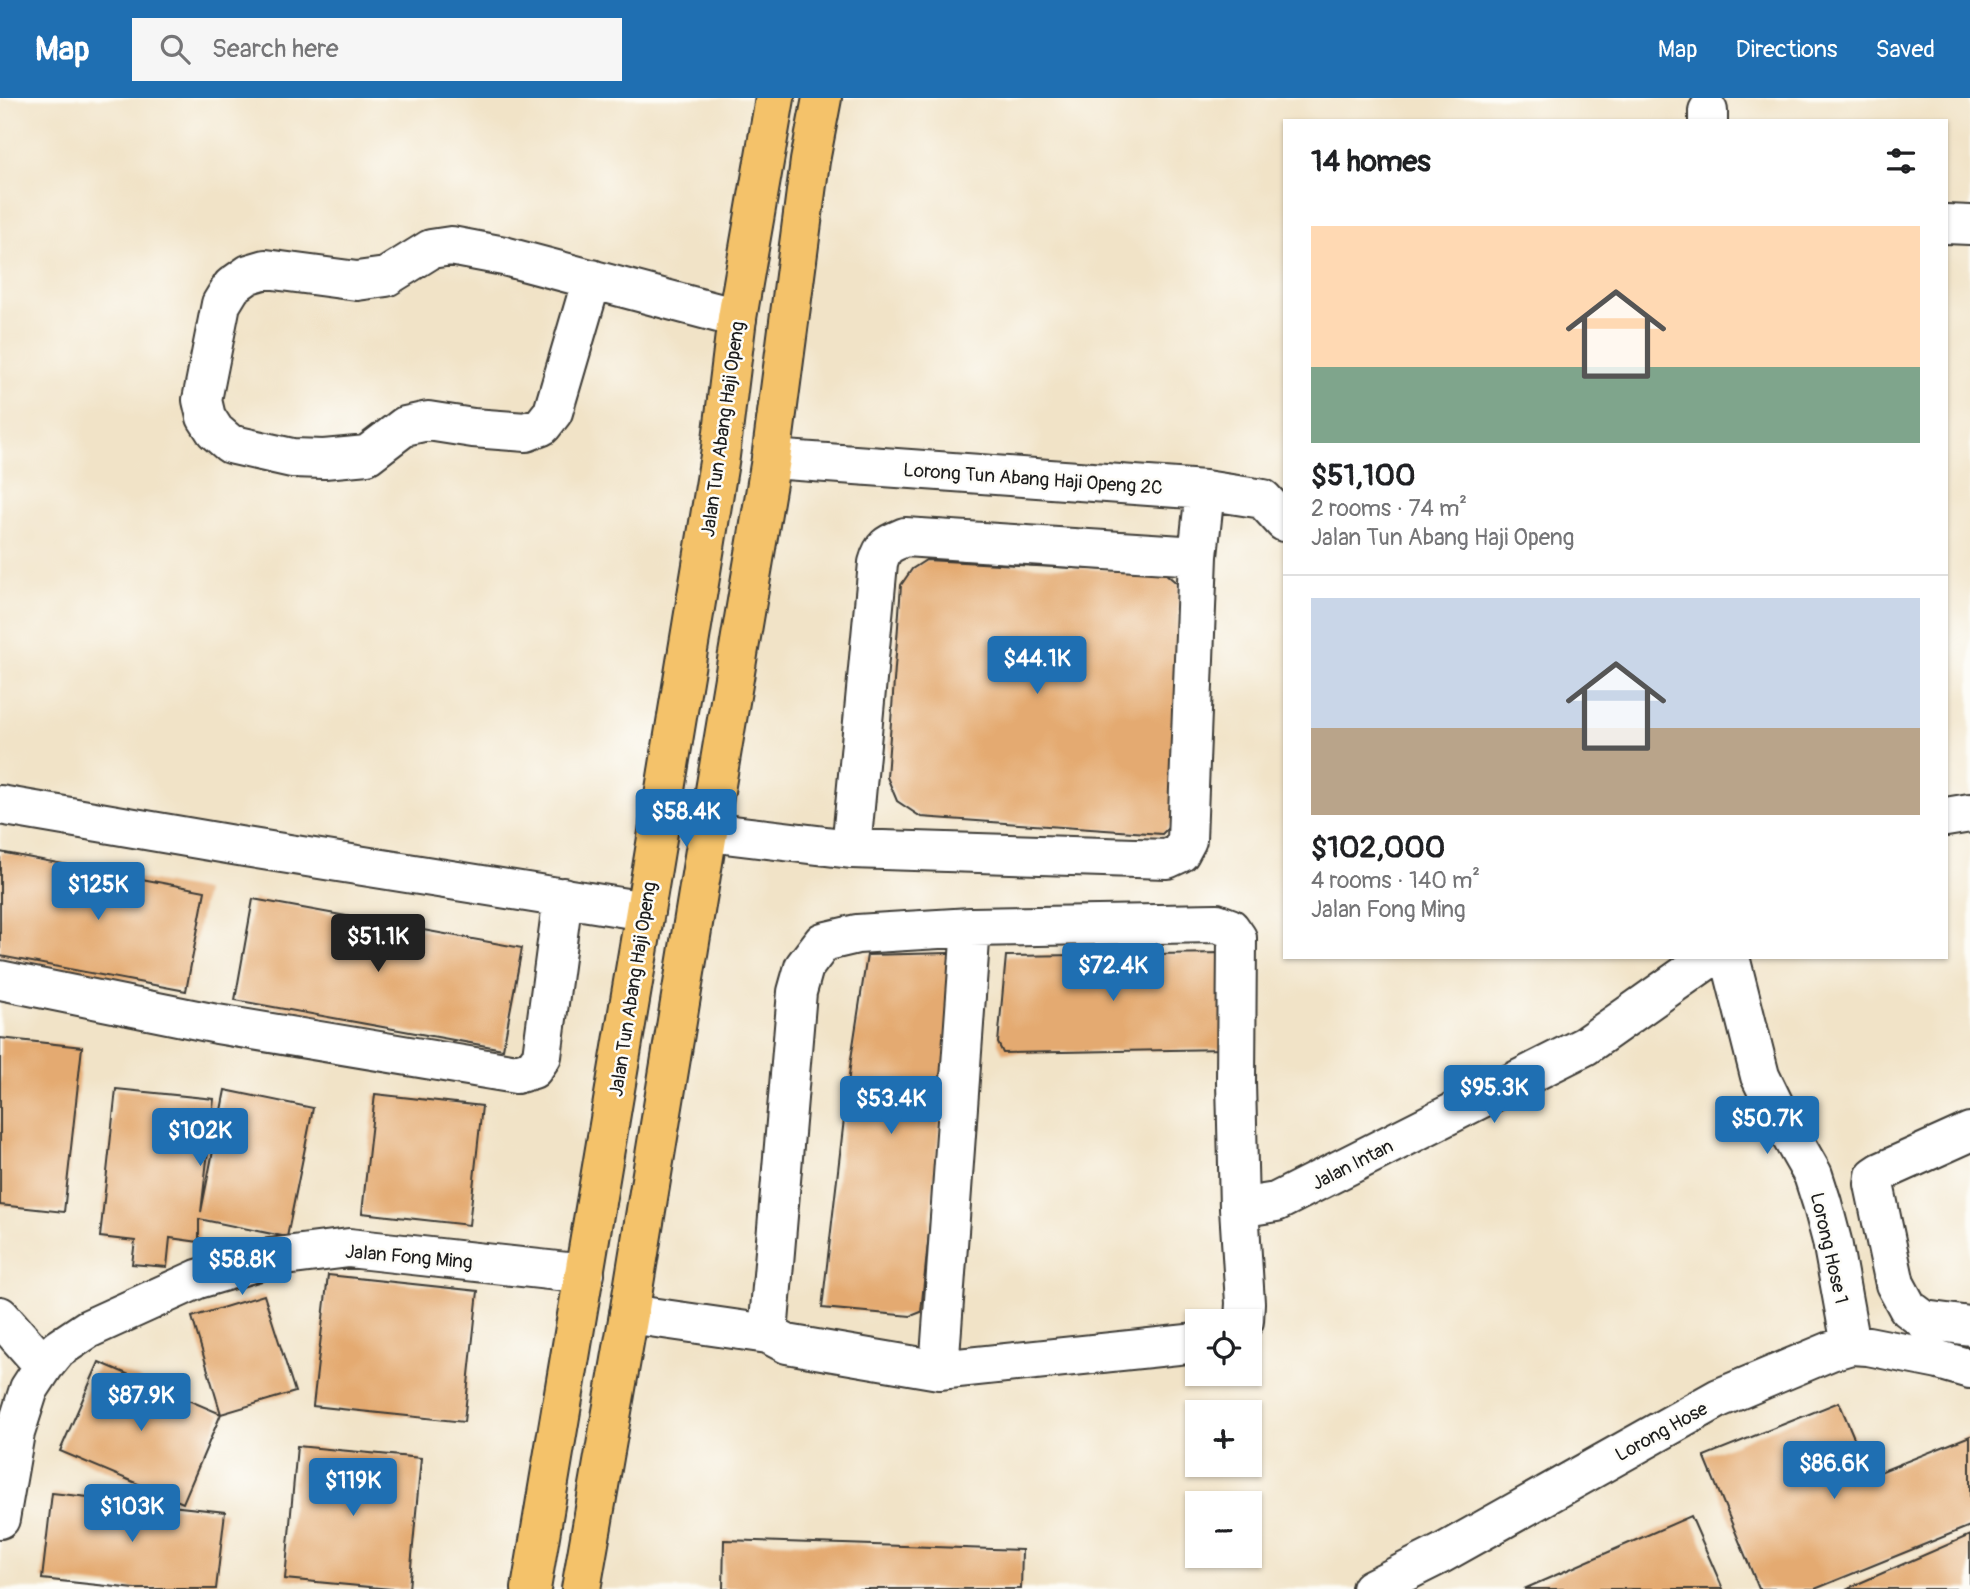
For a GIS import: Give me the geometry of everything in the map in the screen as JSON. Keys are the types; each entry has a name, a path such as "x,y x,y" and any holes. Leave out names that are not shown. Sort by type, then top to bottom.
{"main road":[{"name":"Jalan Tun Abang Haji Openg","path":"531,1589 720,456 737,318 775,98"},
{"path":"581,1589 771,459 810,161 821,98"}],"street":[{"path":"1948,224 1970,225"},
{"path":"592,279 553,412 542,426 526,432 428,421 405,426 367,455 324,459 292,458 230,444 215,431 206,417 201,400 221,304 232,286 249,274 266,269 357,281 386,277 431,249 450,246 504,256 592,279 737,318"},
{"name":"Lorong Tun Abang Haji Openg 2C","path":"771,459 1205,490 1263,499 1283,521"},
{"path":"708,832 851,849 1167,859 1180,853 1187,840 1198,556 1205,490"},
{"path":"851,849 878,563 881,550 888,544 905,537 1198,556"},
{"path":"0,805 259,850 645,911"},
{"path":"1948,817 1970,813"},
{"path":"0,980 217,1024 516,1074 533,1069 542,1056 563,897"},
{"path":"768,1334 797,992 804,967 823,942 857,934 971,927 1217,923 1230,928 1237,938 1236,1082 1245,1309"},
{"path":"939,1370 971,927"},
{"name":"Jalan Intan","path":"1240,1208 1276,1202 1584,1046 1708,959"},
{"name":"Lorong Hose 1","path":"1731,959 1760,1076 1813,1175 1822,1203 1832,1241 1851,1345"},
{"path":"1970,1132 1881,1172 1875,1176 1874,1184 1895,1283 1908,1308 1924,1320 1970,1326"},
{"path":"1822,1203 1874,1184"},
{"name":"Jalan Fong Ming","path":"2,1500 15,1433 29,1389 58,1349 88,1329 198,1279 269,1258 349,1248 585,1274"},
{"path":"629,1314 768,1334 787,1344 939,1370 1185,1344"},
{"path":"0,1316 44,1366"},
{"name":"Lorong Hose","path":"1371,1589 1441,1554 1720,1398 1831,1351 1851,1345 1868,1346 1970,1369"}],"building":[{"path":"926,560 1149,572 1166,574 1179,585 1175,821 1162,834 921,817 897,801 887,777 901,585 912,569"},
{"path":"0,852 205,891 186,991 0,956"},
{"path":"253,899 522,948 503,1049 235,1000"},
{"path":"949,953 956,963 921,1312 911,1316 822,1308 851,1059 867,955"},
{"path":"1225,953 1224,1049 1003,1053 998,1043 1006,956"},
{"path":"0,1038 82,1047 64,1212 0,1205"},
{"path":"116,1089 214,1099 201,1212 225,1090 313,1108 287,1237 199,1219 199,1242 170,1238 167,1267 132,1264 135,1241 100,1237"},
{"path":"375,1094 482,1106 469,1225 362,1213"},
{"path":"328,1275 478,1291 464,1422 313,1406"},
{"path":"264,1295 295,1392 221,1414 192,1317"},
{"path":"99,1362 221,1414 183,1503 60,1451"},
{"path":"1839,1402 1870,1476 1970,1436 1970,1526 1815,1589 1759,1589 1704,1456"},
{"path":"297,1446 421,1458 409,1589 285,1579"},
{"path":"52,1493 225,1512 216,1589 135,1589 42,1579"},
{"path":"1691,1516 1723,1589 1524,1589"},
{"path":"1970,1535 1970,1589 1846,1589"},
{"path":"724,1540 1022,1550 1021,1589 723,1589"}]}
